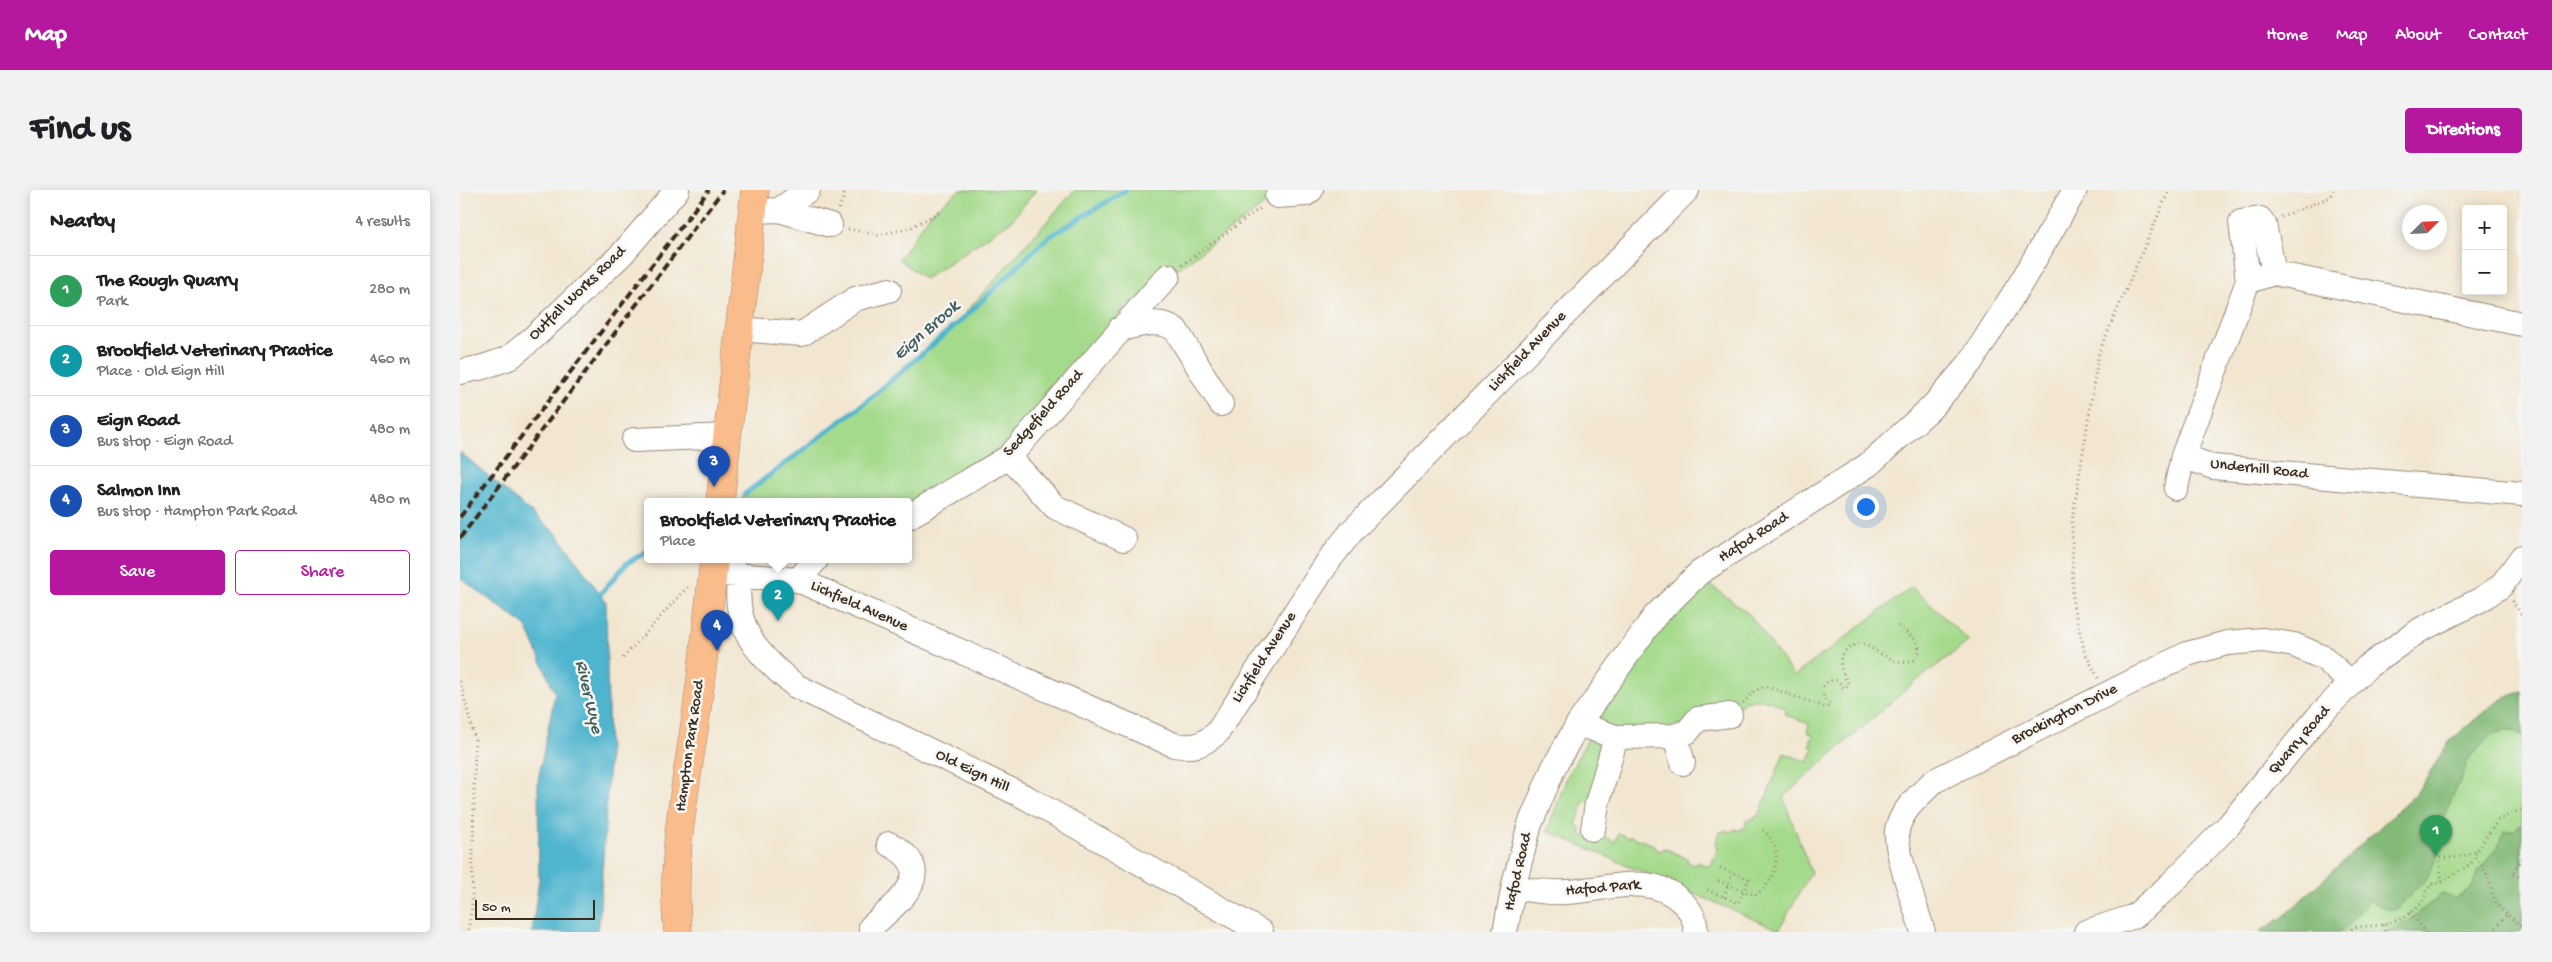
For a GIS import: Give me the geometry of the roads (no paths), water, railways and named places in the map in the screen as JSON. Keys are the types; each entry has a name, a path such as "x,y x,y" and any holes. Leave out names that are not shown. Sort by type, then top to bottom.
{"main road":[{"path":"721,498 739,328 762,204"},
{"name":"Hampton Park Road","path":"678,932 675,872 678,837 695,721 706,571"}],"street":[{"name":"Outfall Works Road","path":"460,372 483,368 509,358 533,338 622,254 677,190"},
{"path":"762,204 808,190"},
{"path":"1276,196 1306,194 1311,190"},
{"name":"Lichfield Avenue","path":"706,571 798,580 1174,745 1189,747 1204,744 1217,733 1328,560 1352,532 1687,190"},
{"name":"Hafod Road","path":"1505,932 1530,824 1554,767 1578,724 1656,616 1699,573 1868,465 1931,408 1970,363 2022,281 2075,190"},
{"path":"762,204 830,225"},
{"path":"2176,488 2183,456 2248,281 2241,222 2260,219 2264,224 2274,273"},
{"path":"2248,281 2274,273 2522,324"},
{"name":"Sedgefield Road","path":"912,516 1009,457 1168,276"},
{"path":"739,328 802,334 855,299 889,290"},
{"path":"1120,329 1152,323 1168,324 1176,330 1221,404"},
{"path":"634,440 728,436"},
{"name":"Underhill Road","path":"2183,456 2213,468 2522,494"},
{"path":"1009,457 1055,507 1124,539"},
{"name":"Quarry Road","path":"2086,932 2135,916 2171,884 2228,825 2317,718 2367,667 2399,644 2480,600 2501,586 2522,556"},
{"path":"798,580 813,563"},
{"name":"Old Eign Hill","path":"740,574 738,609 748,637 770,665 796,686 1027,798 1261,932"},
{"name":"Brockington Drive","path":"1923,932 1903,865 1897,830 1910,805 1934,781 2187,654 2227,643 2263,640 2294,645 2324,658 2351,683"},
{"path":"1578,724 1616,737 1675,736 1687,732 1698,718 1730,715"},
{"path":"1675,736 1683,763"},
{"path":"1593,829 1597,804 1616,737"},
{"path":"871,932 870,927 908,892 912,878 913,863 905,852 889,844"},
{"name":"Hafod Park","path":"1514,887 1536,892 1568,892 1639,884 1658,886 1675,894 1689,908 1695,920 1696,932"}],"water":[{"name":"River Wye","path":"460,452 557,534 606,602 609,761 599,923 596,932 532,932 539,879 538,780 555,693 526,626 460,578"}],"waterway":[{"name":"Eign Brook","path":"745,494 866,402 967,315 1047,238 1126,190"},
{"name":"Eign Brook","path":"596,599 627,563 644,553"}],"railway":[{"path":"460,517 709,190"},
{"path":"460,538 723,190"}],"place":[{"name":"Eign Road","path":"714,487"},
{"name":"Brookfield Veterinary Practice","path":"778,621"},
{"name":"Salmon Inn","path":"717,651"},
{"name":"The Rough Quarry","path":"2436,856"}]}
